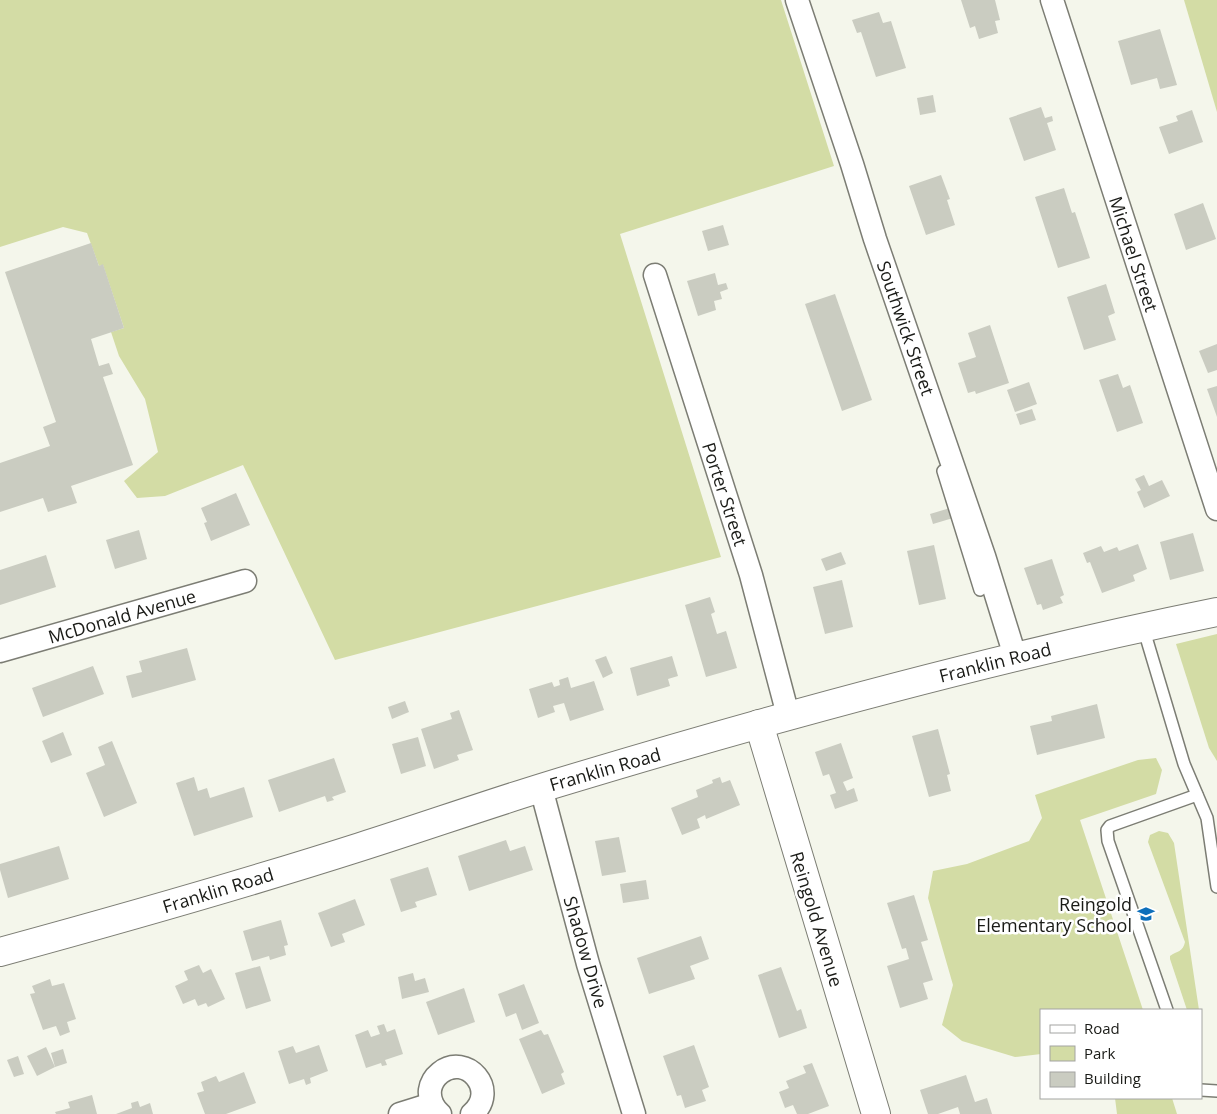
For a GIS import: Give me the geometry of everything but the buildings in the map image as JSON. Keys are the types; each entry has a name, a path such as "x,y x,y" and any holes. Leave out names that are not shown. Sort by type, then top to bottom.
{"main road":[{"name":"Franklin Road","path":"0,952 117,920 330,856 541,788 759,724 1015,656 1143,626 1217,612"},
{"name":"Reingold Avenue","path":"759,724 876,1114"}],"street":[{"name":"Southwick Street","path":"796,0 878,248 984,556 1015,656"},
{"name":"Michael Street","path":"1052,0 1217,509"},
{"name":"Porter Street","path":"655,275 751,575 788,716"},
{"name":"McDonald Avenue","path":"0,651 245,581"},
{"name":"Shadow Drive","path":"541,788 588,964 634,1114"},
{"path":"400,1114 436,1109 430,1090 436,1076 449,1068 464,1068 476,1076 482,1090 479,1106 472,1114"}],"lane":[{"path":"838,123 980,590"},
{"path":"1143,626 1184,764 1208,825 1217,886"},
{"path":"1167,1009 1108,841 1107,830 1110,826 1197,795"},
{"path":"1202,1090 1217,1091"}],"green space":[{"path":"0,0 781,0 834,166 620,234 721,557 335,660 243,465 165,496 137,498 124,481 158,452 145,399 119,356 111,332 124,328 103,265 99,266 87,233 63,227 0,247"},
{"path":"1184,0 1217,0 1217,112"},
{"path":"1217,634 1217,761 1209,748 1176,644"},
{"path":"1156,758 1162,770 1156,794 1080,820 1143,1009 1040,1009 1040,1054 1015,1057 962,1041 942,1025 953,985 928,898 933,871 967,864 1029,841 1042,818 1035,795 1138,760"},
{"path":"1159,831 1168,833 1174,843 1199,1009 1187,1009 1170,959 1170,956 1181,950 1185,942 1148,842 1150,835"},
{"path":"1115,1099 1172,1099 1177,1114 1117,1114"}],"place":[{"name":"Reingold Elementary School","path":"1146,914"}]}
